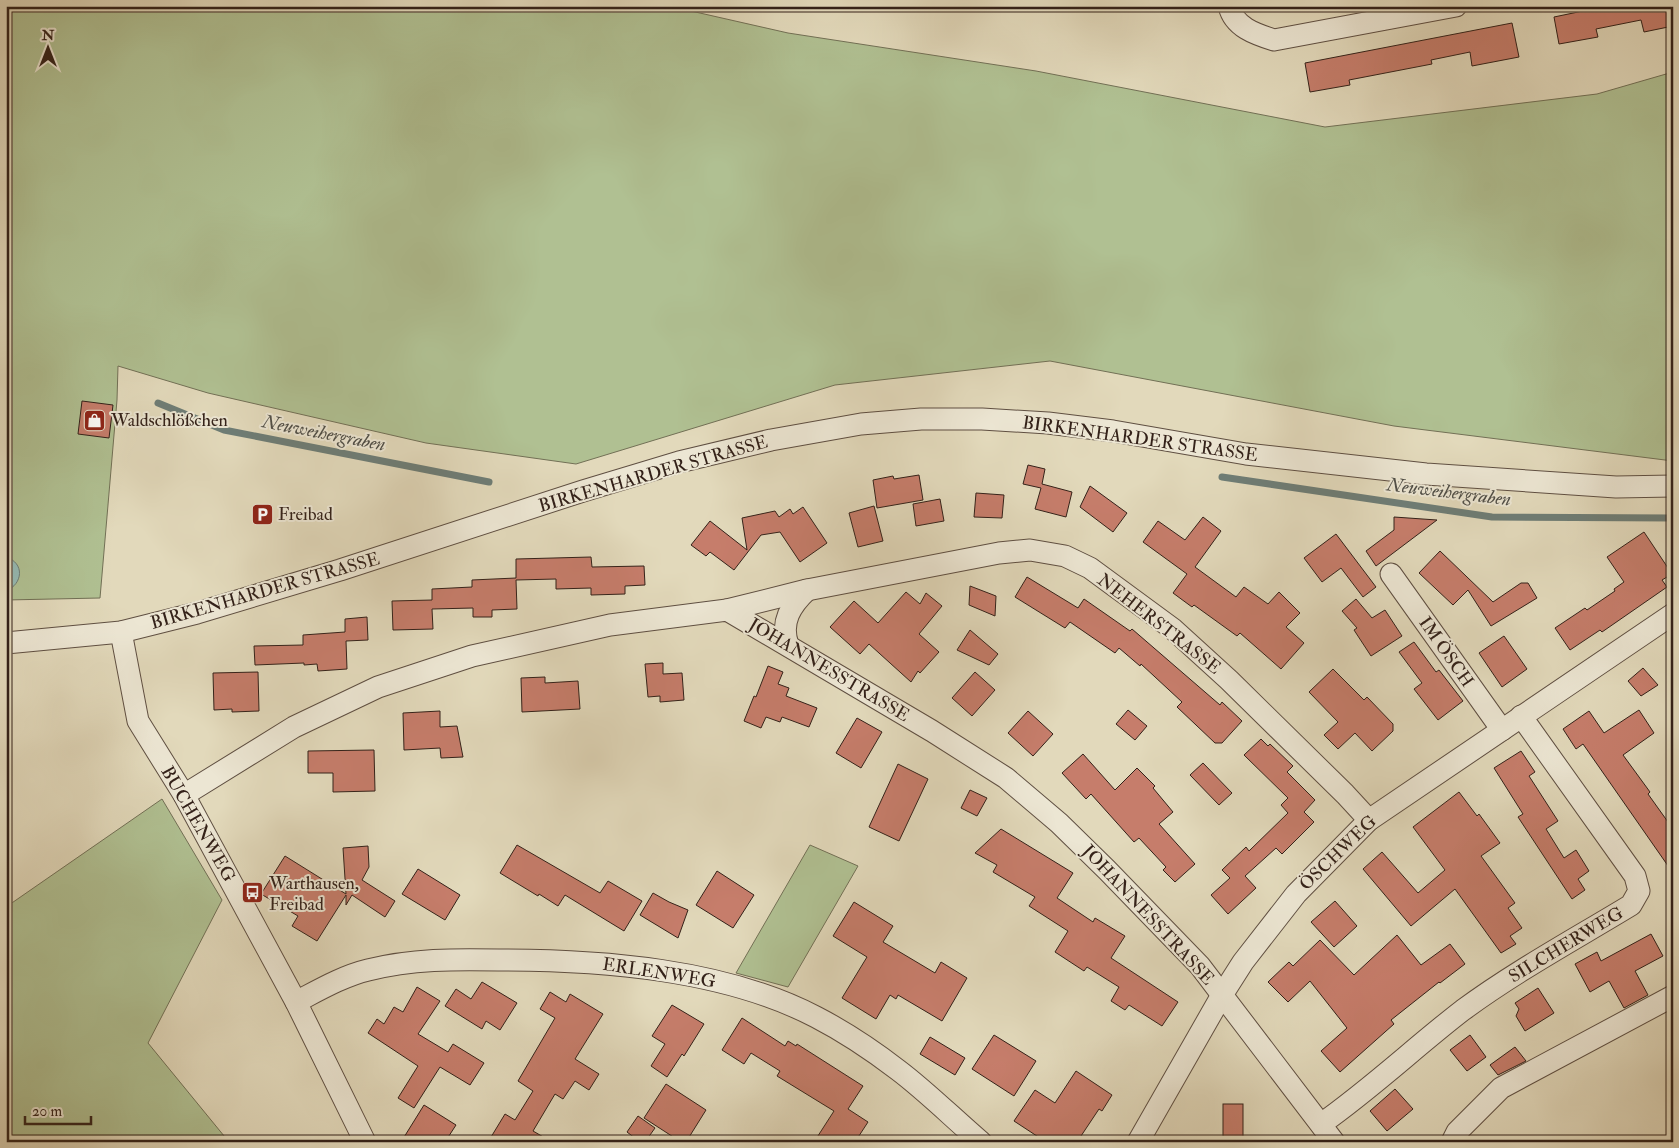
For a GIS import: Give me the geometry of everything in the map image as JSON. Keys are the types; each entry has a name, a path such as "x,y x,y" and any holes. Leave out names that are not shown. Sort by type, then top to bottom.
{"street":[{"path":"1230,11 1251,33 1274,40 1456,6"},
{"name":"BIRKENHARDER STRASSE","path":"6,643 121,632 197,613 340,570 583,491 679,462 771,440 861,424 921,419 982,419 1048,423 1114,431 1246,454 1426,474 1616,487 1673,486"},
{"name":"NEHERSTRASSE","path":"727,610 807,590 999,553 1030,550 1064,556 1090,568 1173,629 1230,680 1369,820"},
{"name":"IM ÖSCH","path":"1391,574 1502,730"},
{"path":"788,645 785,635 787,614 807,590"},
{"path":"184,795 294,727 378,687 472,656 610,625 727,610"},
{"name":"JOHANNESSTRASSE","path":"727,610 932,731 1006,778 1059,823 1200,966 1334,1142"},
{"name":"ÖSCHWEG","path":"1138,1142 1222,995 1243,962 1296,894 1369,820 1673,614"},
{"name":"BUCHENWEG","path":"121,632 138,721 184,795 296,1002 365,1142"},
{"name":"SILCHERWEG","path":"1321,1124 1464,1010 1530,966 1631,906 1639,891 1635,876 1522,716"},
{"name":"ERLENWEG","path":"296,1002 329,985 367,970 400,963 436,959 544,960 604,963 701,977 759,993 814,1016 859,1042 900,1071 981,1142"},
{"path":"1452,1142 1457,1132 1501,1088 1673,996"}],"green space":[{"path":"6,6 669,6 788,33 1036,71 1325,127 1597,94 1673,72 1673,461 1394,426 1050,361 835,385 576,464 426,443 208,393 118,366 117,400 100,598 6,600"},
{"path":"162,799 222,900 148,1043 229,1142 6,1142 6,907"},
{"path":"810,845 858,866 788,987 736,973"}],"water":[{"path":"6,557 16,564 20,574 16,584 6,591"}],"building":[{"path":"1607,6 1673,6 1673,26 1644,32 1641,20 1596,29 1598,37 1559,44 1554,17"},
{"path":"1512,23 1519,57 1472,66 1470,52 1431,60 1432,64 1349,80 1350,85 1310,92 1305,63"},
{"name":"Waldschlößchen","path":"82,401 113,405 109,438 78,434"},
{"path":"1028,465 1045,469 1042,484 1072,492 1066,517 1035,509 1041,488 1023,484"},
{"path":"919,475 923,500 877,508 873,480 893,476 894,479"},
{"path":"1090,486 1127,513 1113,532 1080,507"},
{"path":"976,493 1004,495 1002,518 974,517"},
{"path":"940,499 944,521 916,526 913,504"},
{"path":"874,506 883,541 858,547 849,513"},
{"path":"803,507 827,543 800,562 780,532 761,535 734,570 710,552 706,556 691,545 710,521 747,550 742,518 775,511 779,517 790,509 793,514"},
{"path":"1203,517 1221,531 1195,567 1236,597 1244,587 1268,604 1279,592 1300,613 1286,627 1304,643 1281,669 1240,633 1237,636 1194,605 1192,607 1173,593 1187,574 1143,542 1158,521 1185,540"},
{"path":"1394,517 1437,520 1376,566 1366,551 1394,530"},
{"path":"1644,532 1672,574 1662,580 1667,587 1602,632 1600,630 1570,650 1555,628 1585,608 1587,610 1615,591 1614,589 1624,582 1607,557"},
{"path":"1336,534 1376,587 1363,597 1341,568 1322,582 1304,558"},
{"path":"1440,551 1493,602 1521,583 1528,583 1537,598 1491,626 1468,590 1453,605 1419,573"},
{"path":"591,557 592,567 644,566 645,585 625,586 625,594 591,595 591,588 556,589 556,579 516,580 517,609 492,610 492,617 473,617 473,608 432,609 433,629 393,630 392,601 432,600 432,589 472,587 472,580 516,578 516,559"},
{"path":"1027,577 1078,608 1084,599 1130,631 1132,629 1220,705 1222,702 1242,721 1222,743 1215,743 1177,707 1182,702 1141,664 1140,666 1119,648 1115,653 1070,622 1065,628 1015,597"},
{"path":"970,586 996,596 995,616 969,605"},
{"path":"906,592 920,604 926,593 942,606 919,634 939,652 920,673 918,671 911,682 869,644 860,654 830,627 854,601 878,623"},
{"path":"1356,599 1372,618 1385,610 1402,636 1371,656 1354,630 1357,628 1342,611"},
{"path":"367,617 368,640 346,641 347,669 318,671 317,664 304,665 304,663 255,665 254,646 303,645 303,635 345,632 345,619"},
{"path":"970,630 998,654 989,665 957,650"},
{"path":"1504,636 1527,669 1502,687 1479,653"},
{"path":"1414,642 1436,672 1439,670 1463,701 1438,720 1414,689 1422,683 1399,652"},
{"path":"663,663 663,674 682,673 684,700 660,702 660,696 648,697 645,664"},
{"path":"768,666 783,672 778,684 789,688 786,696 817,708 809,727 782,717 780,722 766,717 761,728 744,721"},
{"path":"1643,668 1658,685 1641,696 1628,681"},
{"path":"1333,669 1364,700 1367,697 1393,724 1393,731 1372,751 1355,733 1338,749 1324,735 1338,722 1309,692"},
{"path":"258,672 259,711 232,712 232,709 214,710 213,673"},
{"path":"975,672 995,690 972,716 952,698"},
{"path":"545,677 545,683 578,681 580,709 522,712 521,678"},
{"path":"1128,710 1147,726 1135,740 1116,724"},
{"path":"1639,710 1654,733 1623,755 1650,792 1648,794 1673,829 1673,873 1583,744 1576,749 1563,729 1589,711 1604,733"},
{"path":"440,711 440,727 457,726 463,757 441,758 440,748 404,750 403,713"},
{"path":"1028,711 1053,734 1033,756 1008,733"},
{"path":"857,718 882,732 861,768 836,753"},
{"path":"1261,739 1268,746 1270,744 1293,766 1287,772 1315,800 1304,812 1314,822 1282,854 1276,848 1245,876 1256,888 1228,914 1211,895 1230,878 1222,870 1246,847 1249,851 1288,813 1281,805 1288,798 1244,755"},
{"path":"374,750 375,791 333,792 333,773 308,773 308,751"},
{"path":"1521,751 1535,772 1529,776 1558,821 1546,829 1564,858 1576,850 1589,871 1578,879 1585,890 1572,899 1518,817 1523,814 1494,768"},
{"path":"1083,754 1115,790 1137,768 1155,786 1153,788 1173,812 1159,824 1195,864 1175,882 1163,870 1166,867 1139,838 1134,842 1091,794 1086,799 1062,773"},
{"path":"1203,763 1232,793 1219,805 1190,775"},
{"path":"898,764 928,779 899,841 869,827"},
{"path":"970,790 987,798 977,816 961,808"},
{"path":"1459,792 1477,816 1479,814 1500,843 1481,856 1515,903 1508,908 1522,928 1510,936 1516,944 1501,953 1455,889 1411,926 1363,869 1382,852 1418,893 1445,870 1413,827"},
{"path":"1001,829 1073,873 1057,898 1093,922 1095,918 1125,936 1111,958 1178,1002 1162,1026 1129,1005 1125,1010 1111,1001 1119,987 1087,967 1084,971 1055,952 1068,931 1029,906 1035,897 993,872 997,865 975,853"},
{"path":"517,845 600,893 608,881 642,901 624,931 565,895 558,906 500,873"},
{"path":"368,846 369,867 362,880 395,901 385,917 352,895 346,905 346,895 317,941 292,926 298,916 261,894 285,856 346,894 343,848"},
{"path":"418,869 460,895 445,920 402,894"},
{"path":"717,871 754,895 733,928 696,905"},
{"path":"653,893 688,910 678,938 640,915"},
{"path":"1335,901 1357,926 1334,947 1311,922"},
{"path":"854,902 893,926 883,942 935,973 941,962 967,978 942,1021 898,995 896,999 890,995 876,1019 842,998 867,957 833,936"},
{"path":"1651,934 1663,956 1635,971 1648,995 1624,1008 1609,981 1590,992 1575,964 1597,952 1601,961"},
{"path":"1397,935 1421,965 1450,944 1465,964 1391,1020 1394,1024 1340,1072 1321,1051 1347,1028 1310,981 1288,1002 1268,982 1289,962 1293,966 1320,940 1354,975"},
{"path":"482,982 517,1003 500,1030 486,1021 482,1029 445,1006 456,989 471,999"},
{"path":"417,987 440,1001 418,1034 448,1052 453,1044 484,1063 470,1085 440,1067 414,1108 398,1098 418,1066 368,1033 377,1019 384,1024 394,1007 403,1012"},
{"path":"1538,988 1554,1013 1525,1031 1516,1016 1519,1009 1515,1003"},
{"path":"550,992 566,1002 570,994 603,1014 575,1059 599,1074 589,1090 575,1081 563,1099 555,1094 533,1131 552,1142 488,1142 505,1114 515,1120 533,1091 518,1081 555,1018 540,1009"},
{"path":"672,1005 704,1024 684,1056 682,1054 667,1077 651,1066 665,1044 652,1036"},
{"path":"742,1018 785,1046 788,1041 796,1046 797,1044 863,1086 848,1109 868,1122 855,1142 814,1142 834,1111 777,1076 780,1071 751,1053 744,1064 722,1050"},
{"path":"994,1035 1036,1061 1014,1096 972,1069"},
{"path":"1470,1035 1486,1057 1467,1071 1450,1050"},
{"path":"930,1037 965,1058 955,1075 920,1054"},
{"path":"1515,1047 1526,1061 1498,1075 1490,1065"},
{"path":"1076,1071 1112,1095 1102,1111 1099,1109 1077,1142 1046,1142 1014,1121 1035,1090 1055,1103"},
{"path":"666,1084 706,1110 686,1142 681,1142 644,1118"},
{"path":"1395,1089 1413,1109 1387,1131 1370,1111"},
{"path":"1223,1104 1243,1104 1243,1142 1223,1142"},
{"path":"424,1105 456,1125 445,1142 401,1142"},
{"path":"638,1116 655,1128 645,1142 640,1142 627,1132"}],"waterway":[{"name":"Neuweihergraben","path":"158,403 224,430 489,482"},
{"name":"Neuweihergraben","path":"1222,477 1492,517 1673,518"}],"place":[{"name":"Waldschlößchen","path":"95,420"},
{"name":"Freibad","path":"262,514"},
{"name":"Warthausen, Freibad","path":"253,893"}]}
